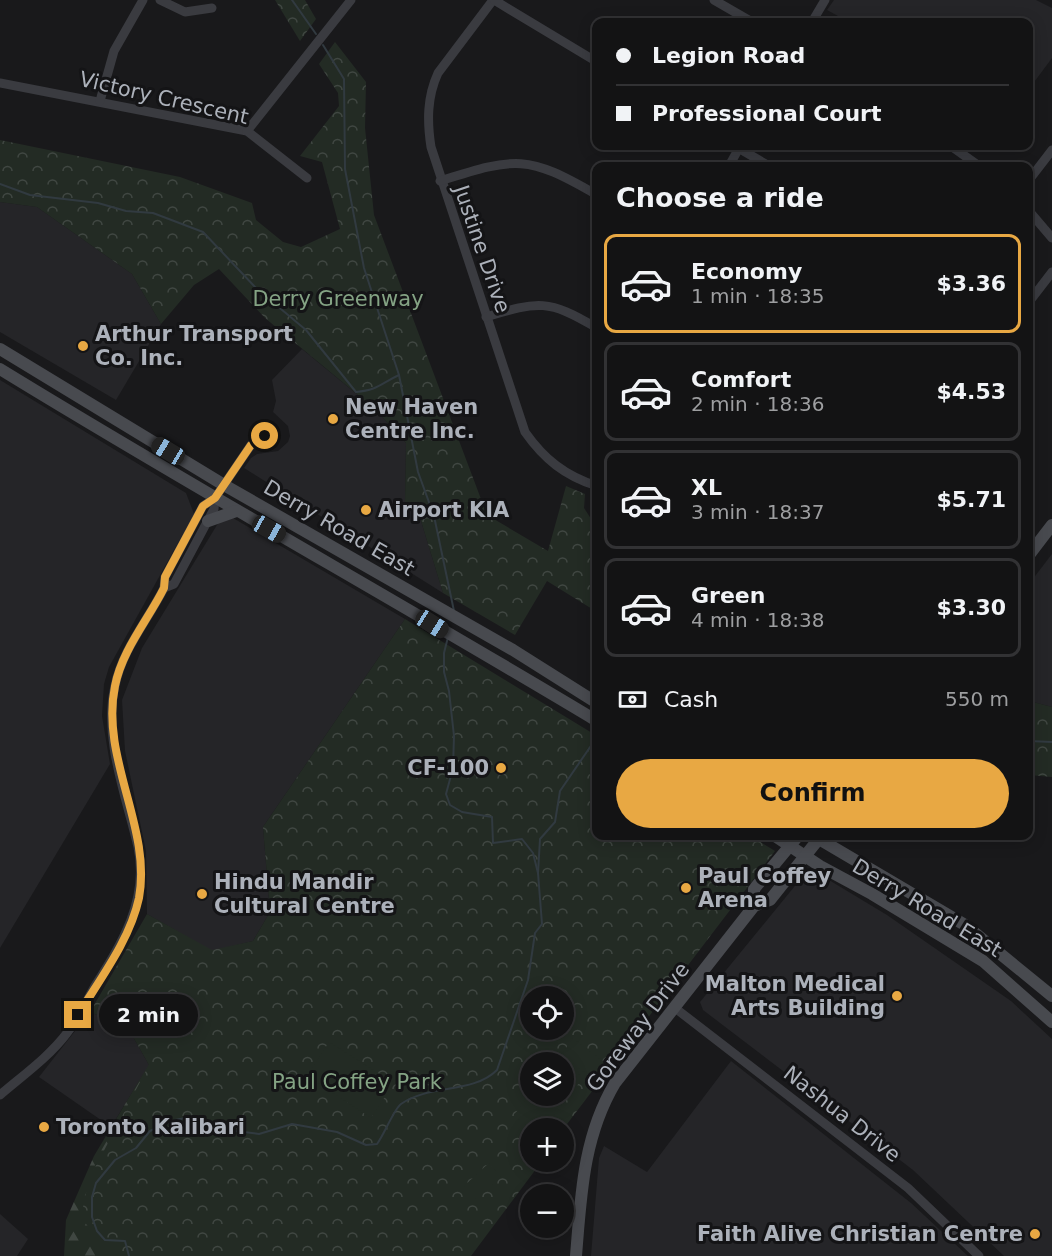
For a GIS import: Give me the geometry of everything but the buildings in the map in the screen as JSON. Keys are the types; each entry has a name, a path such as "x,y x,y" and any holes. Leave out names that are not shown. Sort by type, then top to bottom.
{"main road":[{"name":"Derry Road East","path":"0,349 225,485 463,622 592,700"},
{"name":"Derry Road East","path":"0,369 236,511 592,718"},
{"path":"208,521 236,511"},
{"path":"1033,550 1052,525"},
{"path":"472,647 469,637 480,633"},
{"path":"564,700 571,687"},
{"name":"Derry Road East","path":"794,840 805,855 983,961 1052,1022"},
{"name":"Goreway Drive","path":"754,906 754,889 794,840"},
{"name":"Goreway Drive","path":"576,1256 586,1157 591,1134 603,1103 615,1083 754,906 770,900 816,840"},
{"name":"Derry Road East","path":"823,840 965,925 1052,996"}],"street":[{"path":"99,100 114,51 143,0"},
{"path":"160,0 184,12 212,8"},
{"path":"247,131 351,0"},
{"path":"493,0 592,59"},
{"name":"Justine Drive","path":"493,0 438,73 432,85 428,126 430,147 517,414 533,444 543,456 567,474 592,484"},
{"path":"714,0 745,18"},
{"path":"814,18 825,0"},
{"name":"Victory Crescent","path":"0,83 99,100 247,131 307,178"},
{"path":"742,150 762,162"},
{"path":"957,150 973,162"},
{"path":"1033,175 1052,150"},
{"path":"440,181 489,166 520,162 549,168 592,192"},
{"path":"1033,216 1052,238"},
{"path":"1033,297 1052,272"},
{"path":"486,317 520,307 544,304 566,310 592,325"},
{"path":"0,1095 66,1034 112,959 134,915 139,897 140,863 117,757 111,710 115,685 123,662 164,588 165,577 203,506 215,498 251,445 265,436"},
{"path":"164,588 174,584 214,509 215,498"},
{"name":"Nashua Drive","path":"675,1008 908,1188 979,1256"}],"shaded area":[{"path":"834,0 1036,0 1052,8 1052,58 1033,84 1033,18 842,18 827,10"},
{"path":"0,202 37,207 132,274 161,324 116,400 0,332"},
{"path":"302,349 375,409 406,443 405,503 418,511 443,593 244,468 257,454 278,451 288,442 290,436 288,426 273,412 276,401 272,380"},
{"path":"0,380 186,493 194,514 109,667 104,684 102,716 110,764 0,948"},
{"path":"233,518 405,619 263,827 270,912 253,941 212,951 147,914 146,851 125,751 122,700 142,648 220,520"},
{"path":"1052,554 1052,707 1033,702 1033,579"},
{"path":"819,874 887,915 1011,1001 1052,1039 1052,1256 1004,1256 913,1170 703,1010 700,1002 803,876"},
{"path":"90,1012 128,1028 149,1065 111,1127 39,1077"},
{"path":"731,1061 911,1203 968,1256 591,1256 599,1158 604,1146 647,1172"},
{"path":"0,1214 28,1239 17,1256 0,1256"}],"green space":[{"path":"275,0 305,0 316,19 300,41"},
{"name":"Derry Greenway","path":"335,42 366,82 365,128 374,215 487,515 548,551 566,486 585,494 584,508 592,520 592,609 547,581 515,635 443,593 418,511 405,504 406,443 375,409 265,318 219,269 194,285 161,324 132,274 37,207 0,202 0,140 180,177 252,203 256,220 283,242 301,247 340,229 322,162 300,156 339,106 338,93 319,64"},
{"name":"Paul Coffey Park","path":"405,619 592,733 592,840 757,840 775,851 572,1118 520,1118 520,1172 534,1172 525,1184 520,1184 520,1190 471,1256 102,1256 106,1251 81,1217 89,1179 149,1065 128,1028 90,1012 147,914 212,950 253,941 270,912 263,827"},
{"path":"1033,702 1052,707 1052,777 1033,775"},
{"path":"574,1039 604,1062 591,1077 574,1065 574,1052 563,1052"},
{"path":"329,1042 394,1083 371,1118 307,1076"},
{"path":"158,1049 131,1256 64,1256 66,1220 94,1156"},
{"path":"574,1071 583,1078 574,1090"},
{"path":"521,1106 561,1106 552,1118 520,1118 520,1120 514,1115"},
{"path":"489,1163 501,1177 476,1199 464,1186"}],"waterway":[{"path":"292,0 316,34"},
{"path":"323,45 344,79 345,169 364,268 399,375 418,472 434,516 454,611"},
{"path":"0,184 30,195 98,203 126,211 153,213 203,232 257,289 306,330 356,392 374,388 399,375"},
{"path":"448,637 444,653 444,672 449,691 454,736 453,768 446,794 450,805 462,812 492,817 493,843 522,839 533,853 538,873"},
{"path":"1033,741 1052,742"},
{"path":"129,1256 125,1241 105,1240 97,1231 92,1217 92,1197 96,1183 115,1160 136,1148 150,1131 175,1120 191,1117 236,1131 259,1134 292,1124 337,1132 366,1145 377,1144 401,1104 424,1094 476,1083 497,1070 528,980 535,933 542,924 538,873 540,839 555,822 560,791 592,744"}],"place":[{"name":"Arthur Transport Co. Inc.","path":"83,346"},
{"name":"New Haven Centre Inc.","path":"333,419"},
{"name":"Airport KIA","path":"366,510"},
{"name":"CF-100","path":"501,768"},
{"name":"Paul Coffey Arena","path":"686,888"},
{"name":"Hindu Mandir Cultural Centre","path":"202,894"},
{"name":"Malton Medical Arts Building","path":"897,996"},
{"name":"Toronto Kalibari","path":"44,1127"},
{"name":"Faith Alive Christian Centre","path":"1035,1234"}],"route":[{"path":"78,1015 127,931 139,897 140,861 113,733 111,710 115,685 123,662 164,588 165,577 203,506 215,498 251,445 265,436"}]}
